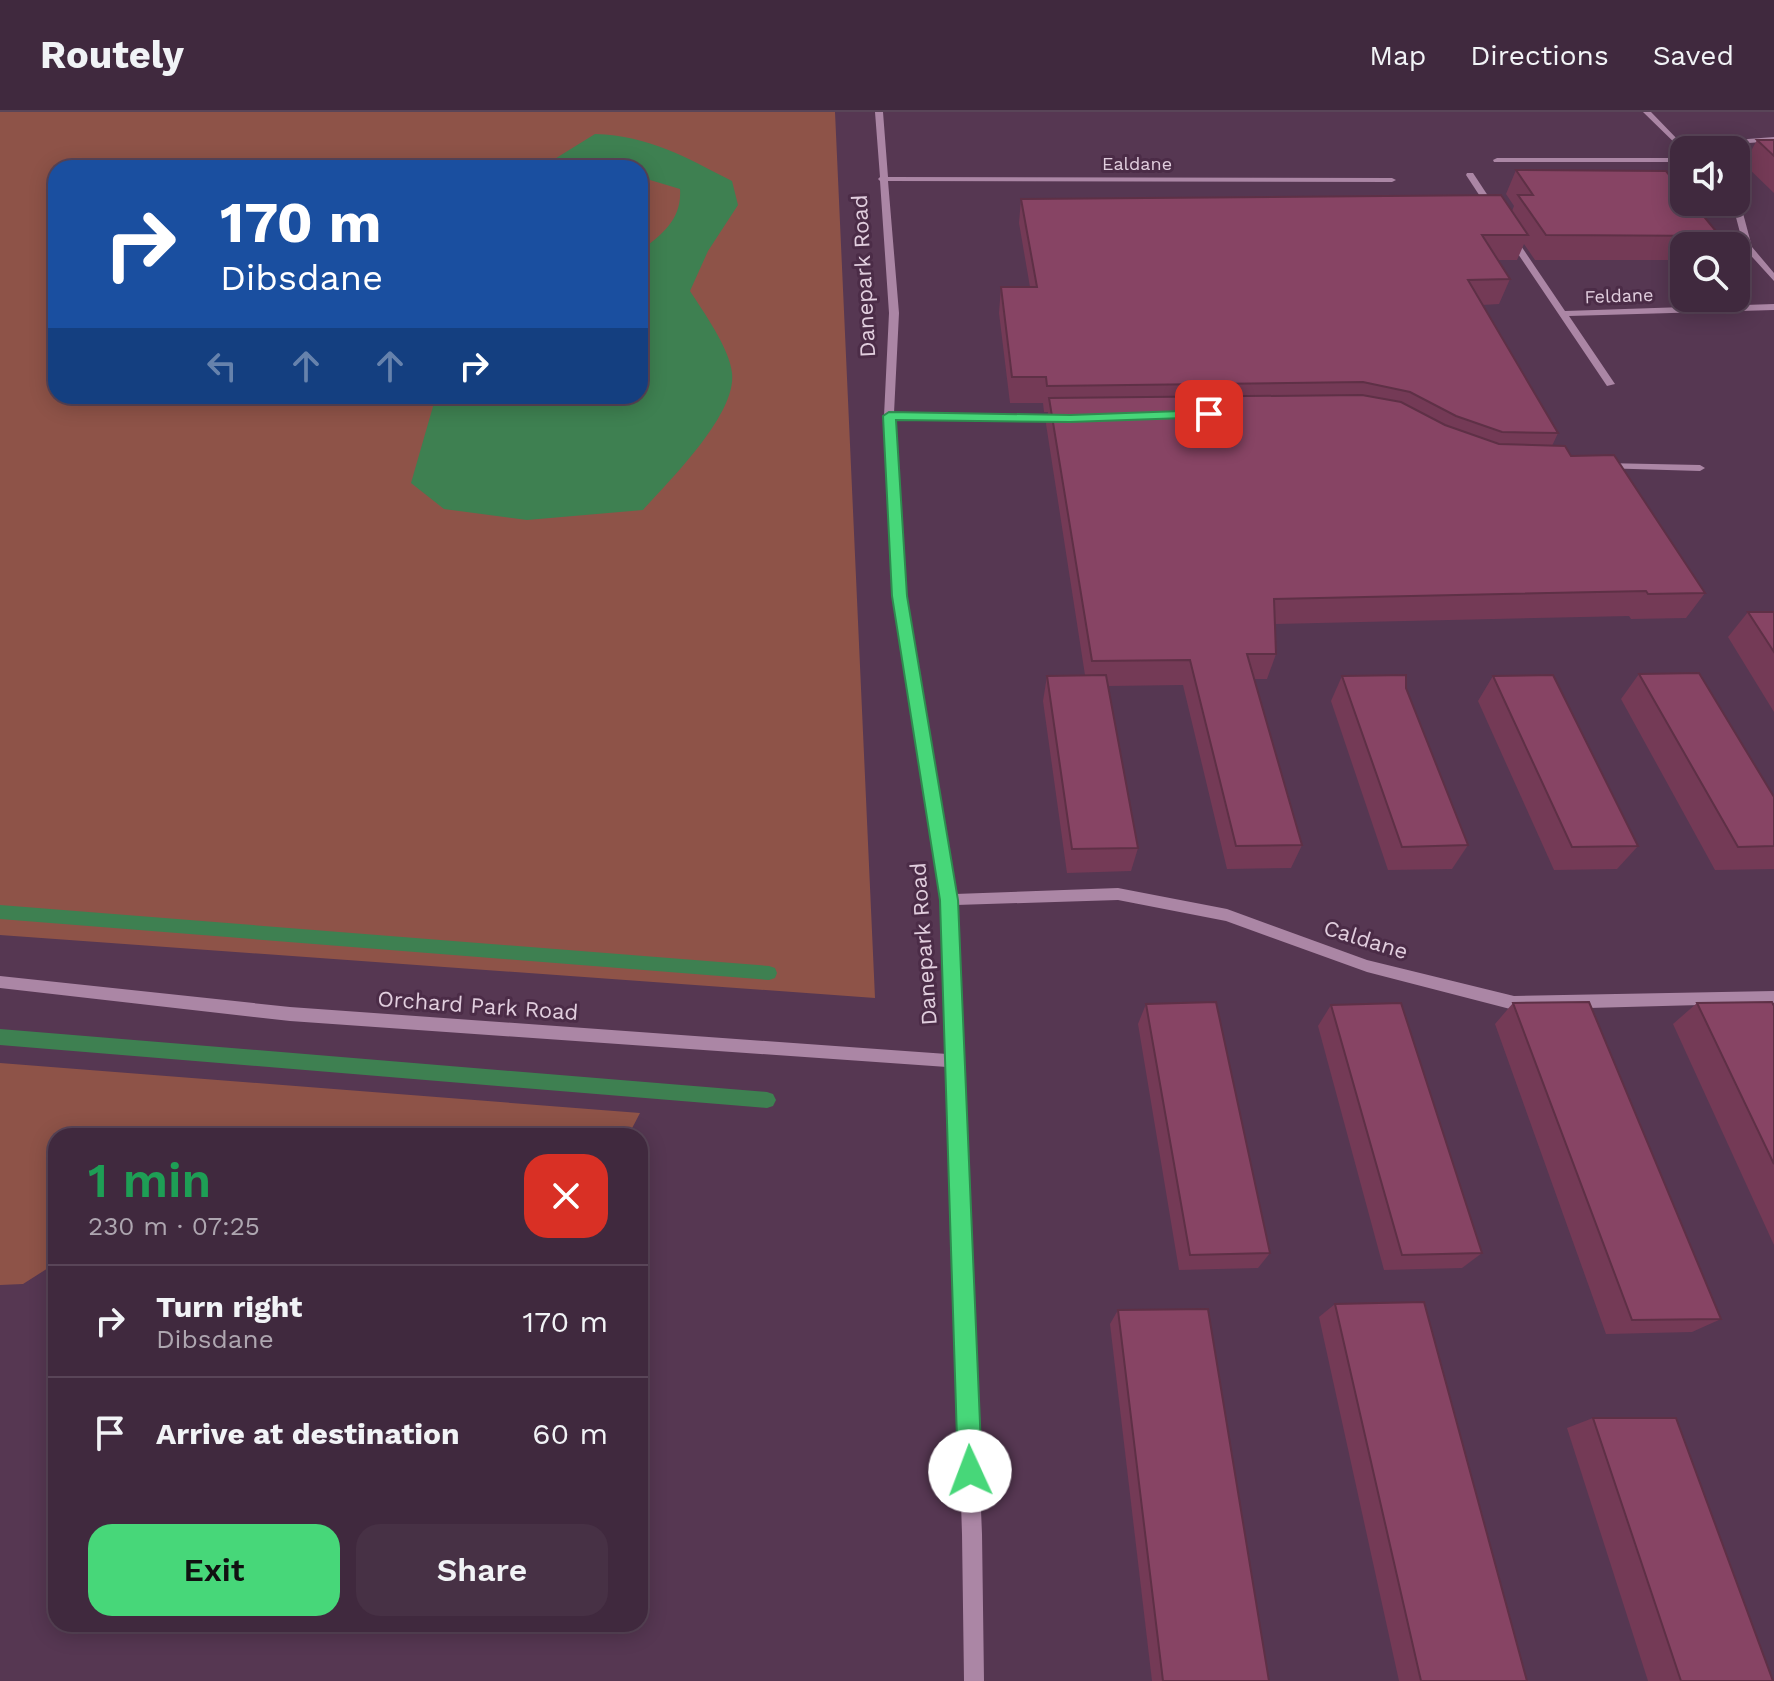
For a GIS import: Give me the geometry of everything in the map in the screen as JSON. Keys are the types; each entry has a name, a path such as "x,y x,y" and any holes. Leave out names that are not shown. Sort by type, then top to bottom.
{"street":[{"name":"Danepark Road","path":"879,112 894,313 889,416 900,596 949,900 972,1534 974,1681"},
{"path":"1647,112 1670,136"},
{"path":"1750,141 1774,139"},
{"path":"1497,160 1670,160"},
{"path":"1470,175 1610,384"},
{"name":"Ealdane","path":"882,179 1392,180"},
{"path":"1740,216 1748,248 1772,274"},
{"name":"Feldane","path":"1561,314 1774,307"},
{"path":"889,416 1070,418"},
{"path":"1596,466 1700,468"},
{"name":"Caldane","path":"949,900 1118,894 1227,915 1367,966 1514,1003 1774,997"},
{"name":"Orchard Park Road","path":"0,982 290,1014 954,1061"}],"shaded area":[{"path":"0,112 835,112 875,998 0,935"},
{"path":"595,134 615,136 650,143 732,181 738,205 708,251 690,291 726,353 732,373 731,389 713,427 643,510 527,520 444,509 411,483 434,404 648,404 648,244 674,217 680,189 648,179 648,160 553,160"},
{"path":"0,1063 640,1113 632,1128 48,1128 48,1268 23,1284 0,1285"}],"building":[{"path":"1757,140 1774,140 1774,156"},
{"path":"1516,170 1666,171 1670,176 1670,216 1704,216 1717,232 1670,232 1670,236 1546,235 1518,195 1533,195"},
{"path":"1501,195 1528,235 1482,235 1510,279 1468,280 1558,433 1502,432 1456,416 1410,392 1363,382 1047,386 1046,377 1012,377 1001,287 1037,287 1021,199"},
{"path":"1362,395 1401,402 1445,425 1499,444 1565,446 1571,456 1614,455 1705,593 1648,594 1646,591 1274,599 1276,654 1247,654 1302,845 1236,846 1190,660 1092,661 1049,398"},
{"path":"1748,612 1774,612 1774,652"},
{"path":"1699,673 1774,797 1774,846 1738,847 1639,674"},
{"path":"1106,675 1138,848 1072,849 1047,676"},
{"path":"1406,675 1406,688 1468,845 1402,847 1342,676"},
{"path":"1553,675 1638,846 1572,847 1493,676"},
{"path":"1216,1002 1270,1253 1190,1255 1146,1004"},
{"path":"1589,1002 1721,1319 1632,1320 1513,1003"},
{"path":"1772,1002 1774,1006 1774,1164 1697,1003"},
{"path":"1401,1003 1482,1253 1402,1255 1331,1005"},
{"path":"1424,1302 1527,1681 1421,1681 1335,1304"},
{"path":"1208,1309 1269,1681 1163,1681 1118,1310"},
{"path":"1593,1418 1676,1418 1773,1681 1681,1681"}],"waterway":[{"path":"0,912 769,973"},
{"path":"0,1037 767,1100"}],"route":[{"path":"970,1471 949,900 900,596 889,416 1070,418 1209,414"}]}
